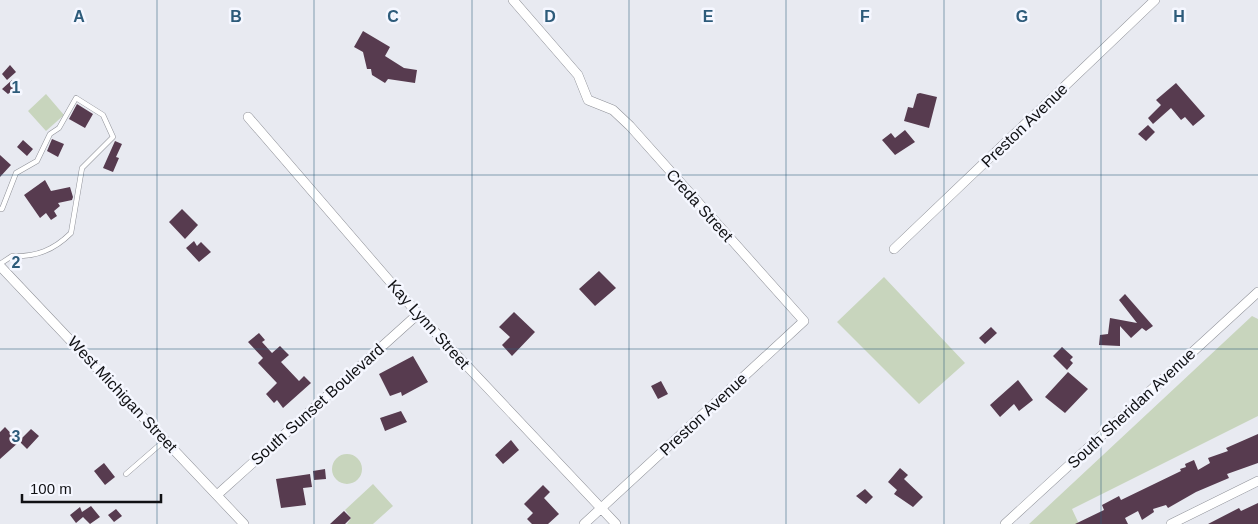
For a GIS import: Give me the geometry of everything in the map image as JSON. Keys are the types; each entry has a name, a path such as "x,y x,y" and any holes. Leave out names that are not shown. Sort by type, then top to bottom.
{"street":[{"name":"Creda Street","path":"513,0 578,75 588,100 613,110 630,126 804,321"},
{"name":"Preston Avenue","path":"894,250 1154,0"},
{"name":"Kay Lynn Street","path":"248,117 418,314 616,524"},
{"name":"West Michigan Street","path":"0,265 244,524"},
{"name":"South Sheridan Avenue","path":"1005,524 1258,292"},
{"name":"South Sunset Boulevard","path":"217,494 418,314"},
{"name":"Preston Avenue","path":"584,524 804,321"},
{"path":"1171,524 1258,481"}],"lane":[{"path":"0,210 2,210 16,173 37,161 50,134 59,128 76,98 103,115 113,137 82,168 71,233 48,250 30,257 12,256 0,265"},
{"path":"126,474 166,440"}],"green space":[{"path":"46,94 64,115 46,131 28,111"},
{"path":"884,277 965,363 919,404 837,322"},
{"path":"1252,316 1258,319 1258,416 1072,509 1079,524 1029,524"},
{"path":"347,454 353,455 361,463 361,475 353,483 347,484 341,483 333,475 332,469 333,463 341,455"},
{"path":"373,484 393,506 373,524 347,524 351,518 345,510"}],"building":[{"path":"363,31 390,47 385,56 404,68 417,70 415,83 388,79 385,83 372,75 371,69 367,69 363,52 354,47"},
{"path":"10,65 16,72 7,80 2,74"},
{"path":"12,80 18,86 8,94 2,89"},
{"path":"1176,83 1205,116 1193,126 1185,117 1181,120 1171,108 1153,124 1148,118 1161,105 1156,100"},
{"path":"917,94 937,97 929,128 904,121 908,107 913,108"},
{"path":"77,104 93,114 85,128 69,119"},
{"path":"1148,125 1155,132 1146,141 1138,134"},
{"path":"905,130 915,142 895,155 882,140 891,133 895,138"},
{"path":"52,139 64,144 58,157 47,151"},
{"path":"23,140 33,149 27,156 17,147"},
{"path":"115,141 122,144 116,157 119,158 113,172 103,168"},
{"path":"0,155 11,165 0,177"},
{"path":"45,180 51,191 70,187 73,197 72,200 58,203 60,206 54,211 57,216 51,220 46,213 40,218 24,195"},
{"path":"182,209 198,225 185,239 169,222"},
{"path":"194,241 197,246 201,242 211,252 199,262 186,248"},
{"path":"599,271 616,288 595,306 579,289"},
{"path":"1125,294 1153,326 1146,331 1142,328 1131,338 1120,326 1120,346 1099,345 1100,335 1108,334 1110,318 1137,323 1119,300"},
{"path":"514,312 535,332 512,356 502,345 510,337 499,327"},
{"path":"991,327 997,333 985,344 979,338"},
{"path":"259,333 265,340 262,342 272,353 280,346 289,355 281,362 299,381 304,376 311,383 283,408 277,400 274,403 266,394 277,383 258,363 263,358 248,342"},
{"path":"1062,347 1073,357 1070,360 1073,363 1067,370 1053,356"},
{"path":"413,356 428,382 402,396 401,392 390,396 379,374"},
{"path":"1068,372 1088,389 1065,413 1045,397"},
{"path":"1018,380 1033,400 1019,411 1014,404 1000,417 990,405"},
{"path":"661,381 668,394 658,399 651,386"},
{"path":"401,411 407,422 385,431 380,418"},
{"path":"5,427 19,442 0,459 0,432"},
{"path":"31,429 39,436 27,449 19,441"},
{"path":"1258,434 1258,463 1227,474 1229,478 1196,492 1168,508 1166,505 1153,509 1154,512 1142,520 1138,511 1125,518 1128,524 1075,524 1104,510 1102,505 1119,496 1121,500 1181,471 1180,469 1186,467 1185,464 1194,460 1198,470 1210,463 1208,458 1228,451 1226,448"},
{"path":"511,440 519,450 503,464 495,455"},
{"path":"104,463 115,477 105,485 94,471"},
{"path":"900,468 908,475 904,479 923,497 913,507 894,494 897,490 888,482"},
{"path":"325,469 326,479 314,480 313,471"},
{"path":"310,474 312,487 303,488 306,505 281,508 276,479"},
{"path":"543,485 550,492 544,498 559,514 548,524 532,524 527,519 533,513 524,504"},
{"path":"865,489 873,497 866,504 856,496"},
{"path":"1258,503 1258,524 1208,524 1239,508 1241,511"},
{"path":"91,506 100,517 90,524 83,517 76,523 70,515 80,507 82,512"},
{"path":"116,509 122,516 114,522 108,515"},
{"path":"344,511 351,518 345,524 330,524"}]}
